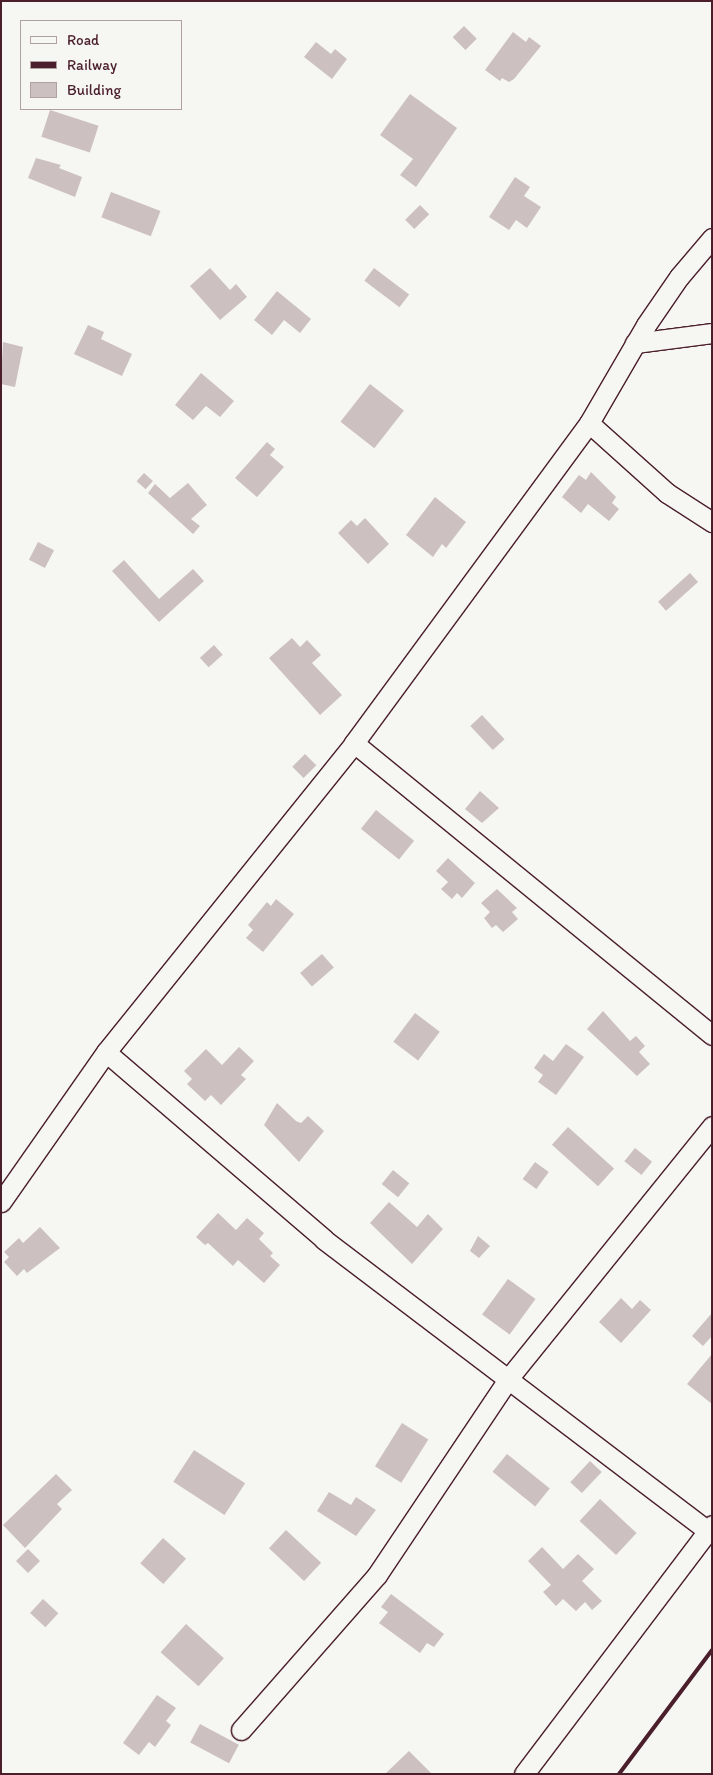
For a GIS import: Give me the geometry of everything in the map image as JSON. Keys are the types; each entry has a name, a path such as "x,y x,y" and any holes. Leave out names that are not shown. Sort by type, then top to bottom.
{"street":[{"path":"1,1202 106,1052 354,743 589,423 635,343 679,277 712,238"},
{"path":"635,343 712,333"},
{"path":"589,423 667,493 712,522"},
{"path":"354,743 712,1035"},
{"path":"106,1052 324,1240 710,1528 524,1774"},
{"path":"241,1730 377,1575 508,1378 712,1126"}],"building":[{"path":"464,26 477,39 465,50 453,37"},
{"path":"513,32 526,42 529,37 541,46 514,79 509,82 502,78 500,81 485,70"},
{"path":"316,42 331,54 335,49 347,59 332,79 304,57"},
{"path":"410,94 457,128 416,187 400,175 413,159 380,135"},
{"path":"50,110 99,126 90,152 41,137"},
{"path":"36,158 61,165 59,168 82,177 75,197 28,178"},
{"path":"515,177 530,187 524,196 541,207 527,228 516,220 509,230 489,217"},
{"path":"111,192 160,211 151,236 101,217"},
{"path":"420,205 429,214 414,229 405,220"},
{"path":"210,268 230,290 236,284 247,297 220,320 190,286"},
{"path":"374,268 409,294 400,307 364,281"},
{"path":"277,291 311,319 300,333 284,320 272,335 254,320"},
{"path":"88,325 104,332 101,339 132,354 122,376 74,354"},
{"path":"3,342 23,347 15,387 1,384"},
{"path":"201,373 234,401 220,417 206,406 193,420 175,405"},
{"path":"370,384 404,410 374,448 340,422"},
{"path":"267,442 275,449 270,455 284,467 257,497 235,478"},
{"path":"591,472 616,497 612,503 619,509 609,521 588,504 581,513 562,497 579,475 586,480"},
{"path":"144,473 153,481 146,489 137,481"},
{"path":"188,483 207,505 191,519 200,526 193,534 148,493 155,484 170,498"},
{"path":"435,497 466,522 446,548 442,544 433,557 406,535"},
{"path":"365,518 389,544 368,564 338,533 351,520 357,526"},
{"path":"38,542 54,550 45,568 29,560"},
{"path":"124,560 159,599 193,569 204,581 159,622 112,571"},
{"path":"690,573 698,582 666,611 658,602"},
{"path":"292,638 300,647 307,640 321,655 312,663 342,695 320,715 269,658"},
{"path":"214,645 223,655 209,667 200,658"},
{"path":"482,715 505,739 493,750 470,726"},
{"path":"305,754 316,765 304,778 292,767"},
{"path":"480,791 499,808 482,823 465,809"},
{"path":"376,810 414,841 399,859 361,829"},
{"path":"448,858 475,883 462,898 457,893 452,899 441,889 448,882 436,871"},
{"path":"497,889 517,908 512,912 518,919 503,932 496,925 492,928 484,918 490,912 481,903"},
{"path":"276,899 294,914 263,952 246,938 253,930 248,925 267,902 271,906"},
{"path":"322,954 334,968 312,987 300,973"},
{"path":"603,1011 630,1041 636,1036 645,1046 639,1052 650,1064 637,1076 587,1029"},
{"path":"415,1013 440,1032 418,1060 393,1042"},
{"path":"566,1044 584,1057 556,1095 538,1082 543,1075 534,1068 544,1054 553,1061"},
{"path":"239,1047 254,1061 241,1075 246,1079 221,1105 211,1095 205,1101 187,1084 192,1079 184,1071 206,1049 222,1065"},
{"path":"277,1103 296,1121 301,1123 308,1116 324,1131 299,1162 264,1125"},
{"path":"568,1127 614,1168 598,1186 552,1145"},
{"path":"635,1148 652,1162 641,1175 624,1161"},
{"path":"535,1162 549,1172 536,1189 523,1179"},
{"path":"393,1170 409,1183 398,1197 382,1184"},
{"path":"389,1202 417,1227 428,1214 443,1229 412,1264 370,1223"},
{"path":"218,1213 236,1230 247,1218 264,1233 259,1239 273,1253 270,1256 280,1265 264,1283 238,1260 233,1266 208,1243 205,1245 196,1237"},
{"path":"40,1227 60,1248 27,1273 24,1269 17,1276 4,1262 9,1257 4,1252 19,1238 23,1243"},
{"path":"478,1236 490,1246 479,1258 470,1251"},
{"path":"508,1279 536,1299 510,1335 482,1315"},
{"path":"621,1298 632,1309 640,1300 651,1310 621,1343 599,1322"},
{"path":"712,1313 712,1336 703,1346 692,1336"},
{"path":"712,1354 712,1404 687,1384"},
{"path":"402,1423 428,1439 401,1483 375,1466"},
{"path":"194,1450 245,1483 224,1515 173,1482"},
{"path":"507,1454 550,1489 535,1506 493,1472"},
{"path":"590,1461 602,1472 582,1493 570,1482"},
{"path":"56,1474 72,1490 57,1504 62,1509 25,1548 3,1525"},
{"path":"329,1492 351,1505 356,1497 376,1510 356,1536 317,1511"},
{"path":"600,1499 637,1533 616,1555 580,1521"},
{"path":"286,1530 321,1563 304,1581 269,1548"},
{"path":"163,1538 186,1559 163,1584 140,1563"},
{"path":"542,1547 563,1569 578,1554 594,1569 582,1581 602,1601 592,1610 585,1602 576,1611 563,1599 556,1606 543,1592 551,1585 528,1561"},
{"path":"28,1549 40,1561 28,1573 16,1561"},
{"path":"391,1594 444,1634 434,1647 427,1643 420,1653 379,1623 388,1612 381,1607"},
{"path":"43,1599 58,1613 45,1627 30,1613"},
{"path":"186,1624 224,1658 198,1686 161,1652"},
{"path":"157,1695 176,1708 166,1721 171,1725 155,1747 149,1742 139,1755 123,1743"},
{"path":"200,1724 239,1745 229,1763 190,1743"},
{"path":"409,1751 432,1774 385,1774"}],"railway":[{"path":"619,1774 712,1650"}]}
